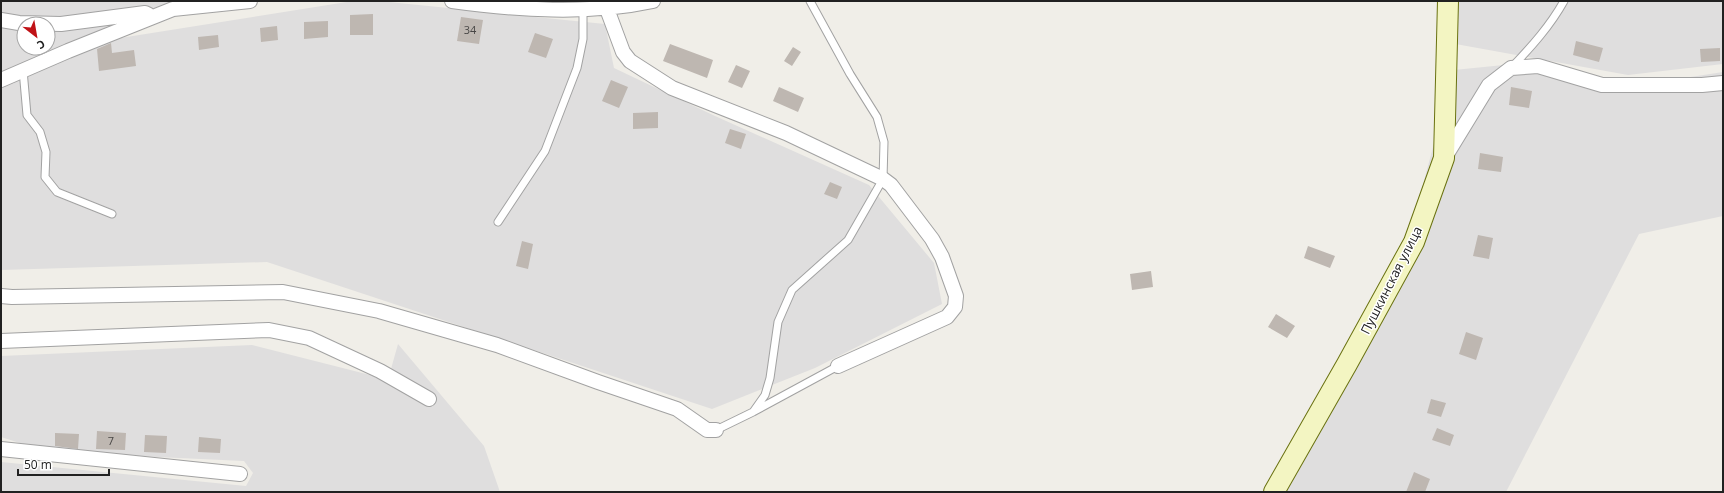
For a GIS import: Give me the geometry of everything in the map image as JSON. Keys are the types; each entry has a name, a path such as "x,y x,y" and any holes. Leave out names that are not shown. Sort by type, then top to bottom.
{"main road":[{"name":"Пушкинская улица","path":"1274,492 1414,242 1444,158 1448,1"}],"street":[{"path":"1,80 151,18 173,5 250,1"},
{"path":"452,1 490,6 583,9 607,9 653,1"},
{"path":"607,9 623,52 630,61 672,88 786,133 883,178 891,185 932,239 942,257 956,296 955,307 947,317 838,366"},
{"path":"1,20 19,23 61,24 144,13 150,15 151,18"},
{"path":"1444,158 1489,85 1511,68 1538,66 1602,85 1723,84"},
{"path":"1,296 20,297 283,292 379,311 497,345 677,409 707,430 716,430"},
{"path":"1,341 269,330 309,338 380,371 429,399"},
{"path":"1,449 240,474"}],"lane":[{"path":"753,412 765,395 770,378 778,322 792,290 848,240 883,178 884,142 877,117 850,74 810,1"},
{"path":"1511,68 1549,26 1564,1"},
{"path":"498,222 545,151 577,68 583,39 583,9"},
{"path":"23,70 27,114 40,132 46,152 44,177 57,192 112,214"},
{"path":"716,430 753,412 838,366"}],"shaded area":[{"path":"1,1 199,1 146,10 56,50 56,16 16,16 16,56 42,56 1,74"},
{"path":"353,1 379,1 605,24 614,68 715,116 869,185 934,263 942,304 815,368 712,409 267,262 1,270 1,88 95,42"},
{"path":"1452,1 1723,1 1723,64 1628,75 1450,43"},
{"path":"1534,62 1632,86 1723,72 1723,216 1639,234 1506,492 1283,492 1403,258 1454,70"},
{"path":"398,344 484,446 500,492 1,492 1,462 246,486 253,473 244,461 48,452 1,437 1,356 252,345 378,377 391,369"}],"building":[{"path":"373,14 373,35 350,35 350,15"},
{"path":"461,17 483,20 479,44 457,41"},
{"path":"328,21 328,37 304,39 304,22"},
{"path":"277,26 278,40 261,42 260,28"},
{"path":"535,33 553,39 546,58 528,52"},
{"path":"218,35 219,47 199,50 198,37"},
{"path":"1576,41 1603,48 1599,62 1573,55"},
{"path":"111,43 112,53 134,50 136,66 99,71 97,49"},
{"path":"670,44 713,60 707,78 663,61"},
{"path":"793,47 801,52 792,66 784,61"},
{"path":"1720,48 1720,61 1701,62 1700,49"},
{"path":"736,65 750,71 742,88 728,82"},
{"path":"611,80 628,87 619,108 602,101"},
{"path":"779,87 804,98 798,112 773,101"},
{"path":"1511,87 1532,91 1529,108 1509,105"},
{"path":"658,112 658,128 633,129 633,113"},
{"path":"730,129 746,134 741,149 725,143"},
{"path":"1480,153 1503,157 1501,172 1478,169"},
{"path":"830,182 842,187 837,199 824,194"},
{"path":"1478,235 1493,238 1489,259 1473,256"},
{"path":"522,241 533,244 528,269 516,266"},
{"path":"1308,246 1335,256 1330,268 1304,258"},
{"path":"1151,271 1153,287 1132,290 1130,274"},
{"path":"1276,314 1295,326 1287,338 1268,327"},
{"path":"1466,332 1483,338 1476,360 1459,354"},
{"path":"1431,399 1446,403 1441,417 1427,413"},
{"path":"1437,428 1454,435 1450,446 1432,440"},
{"path":"97,431 126,433 125,450 96,449"},
{"path":"55,433 79,434 78,449 55,446"},
{"path":"145,435 167,436 166,453 144,452"},
{"path":"199,437 221,439 220,453 198,452"},
{"path":"1414,472 1430,479 1425,492 1406,492"}]}
